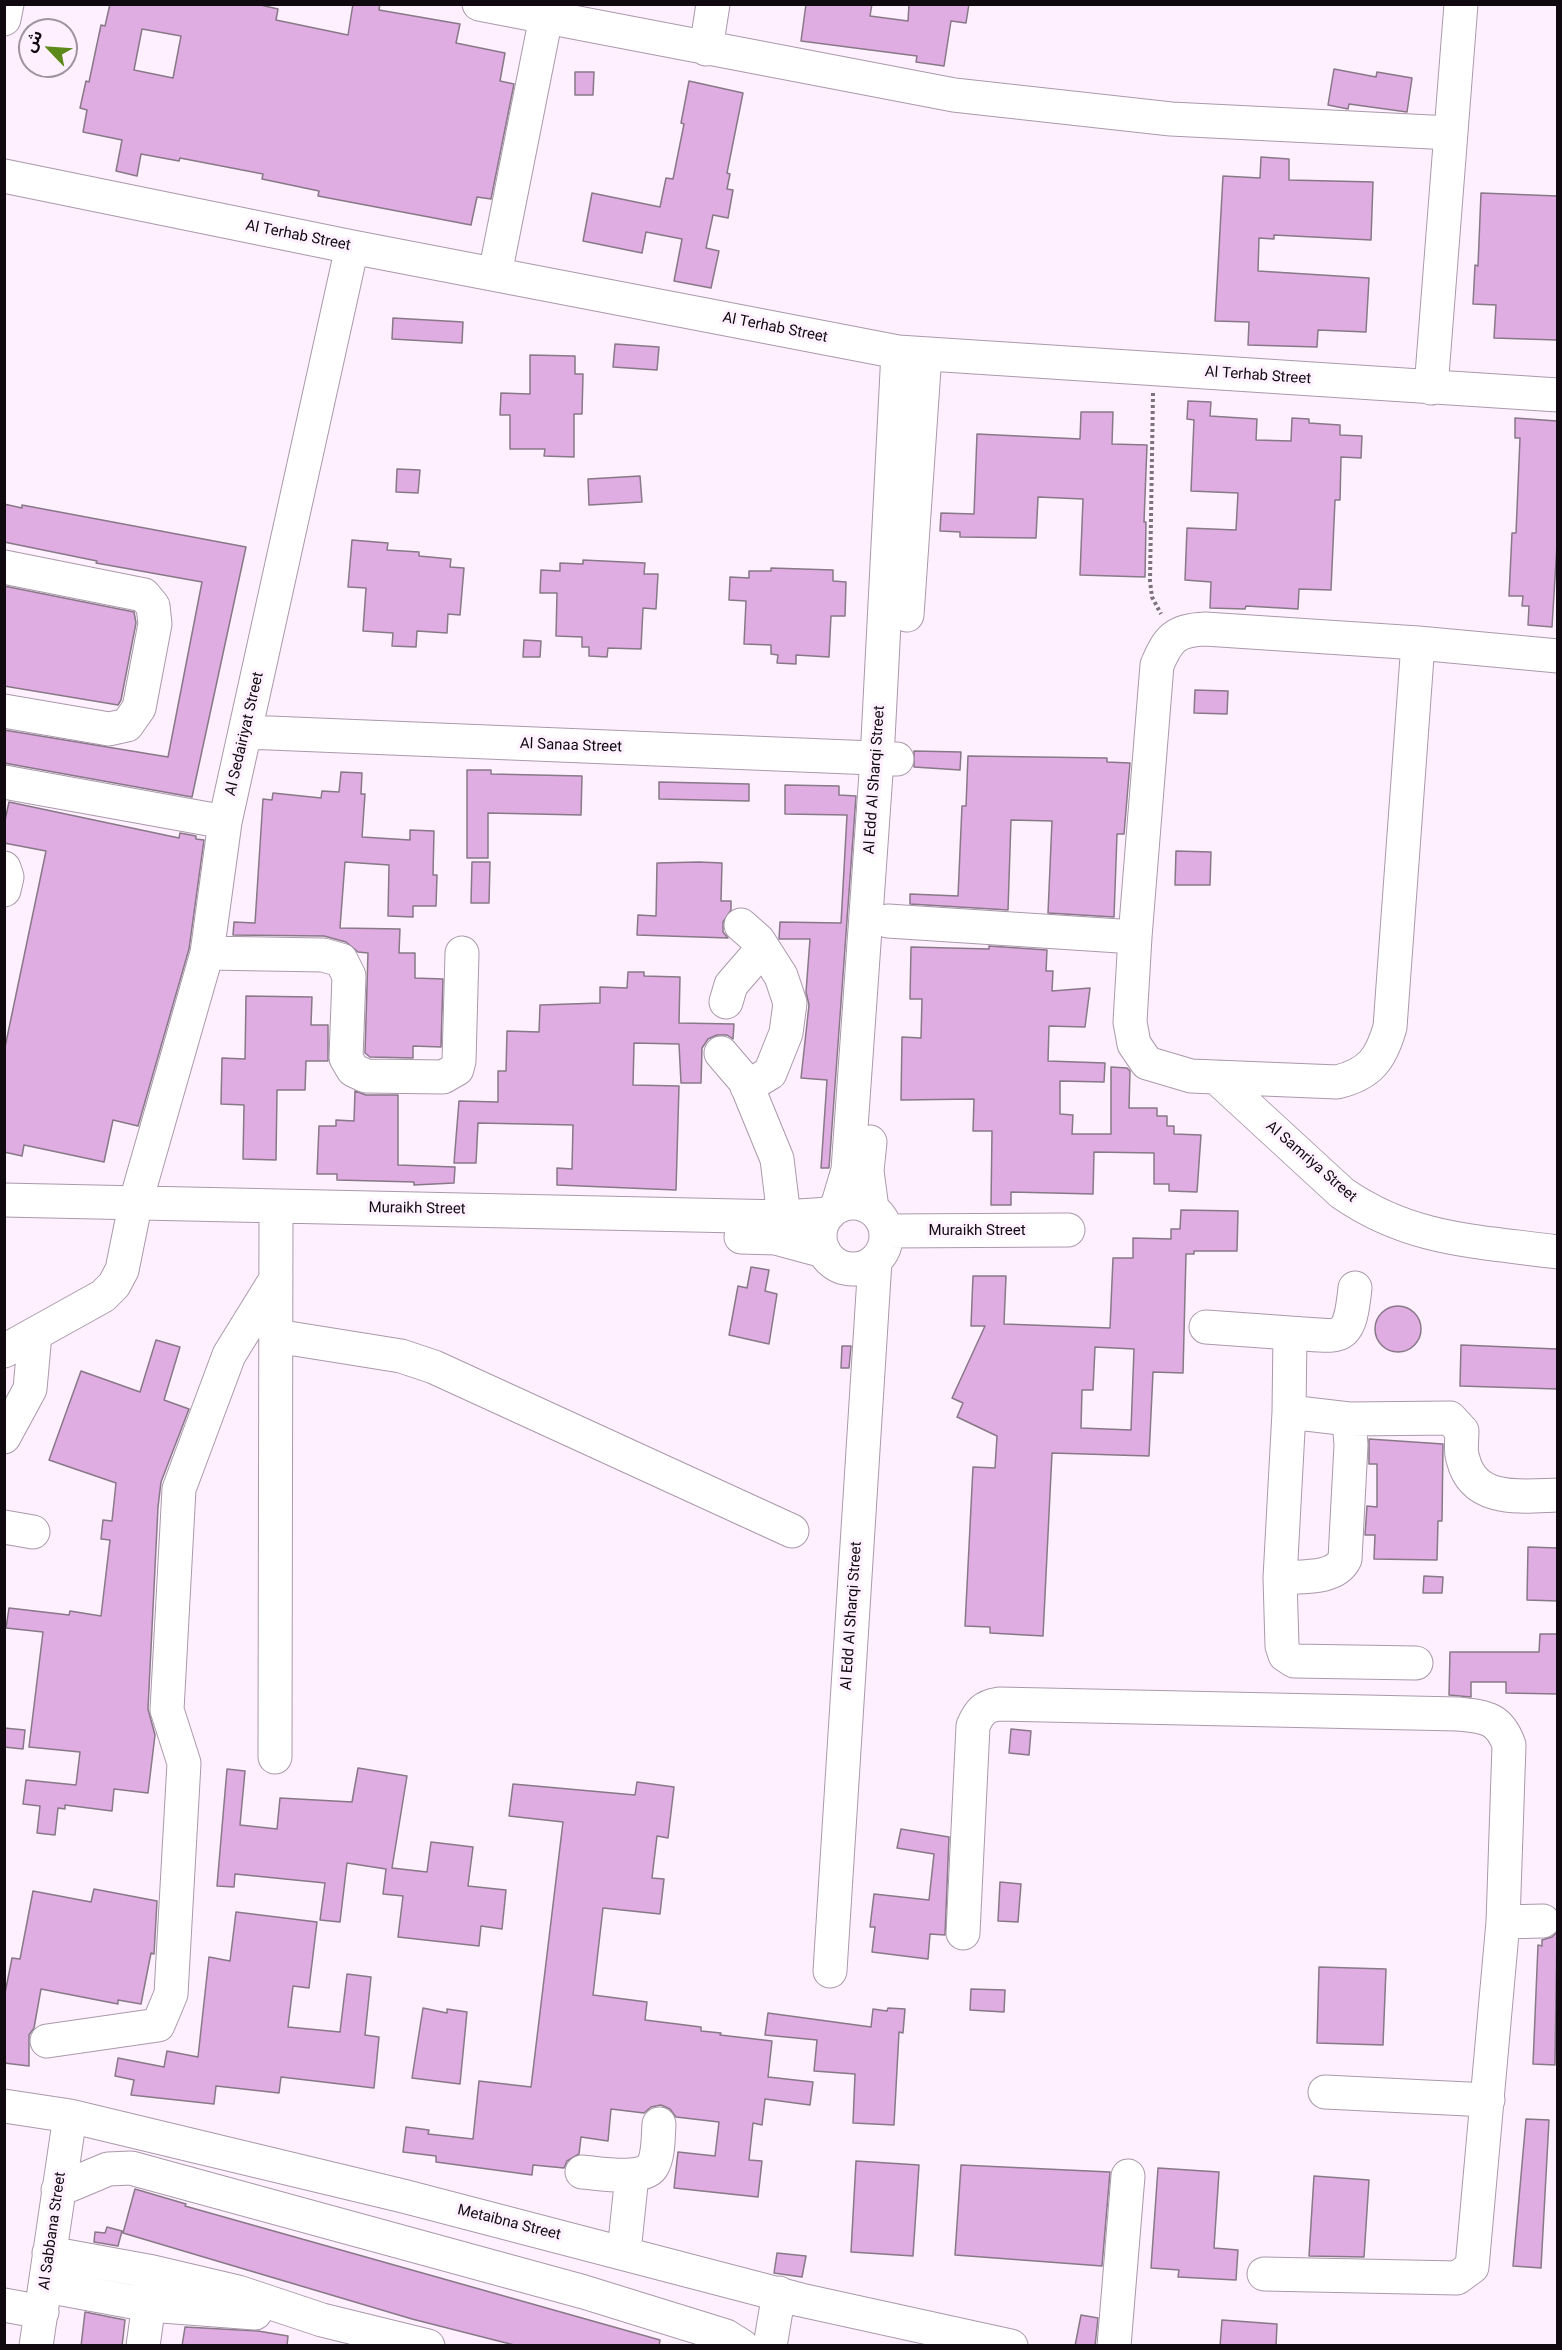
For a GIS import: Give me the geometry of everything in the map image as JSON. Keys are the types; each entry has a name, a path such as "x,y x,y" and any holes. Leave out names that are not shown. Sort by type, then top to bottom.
{"street":[{"path":"4,18 7,4"},
{"path":"479,4 954,95 1171,119 1451,133"},
{"path":"706,49 713,4"},
{"path":"1431,388 1461,4"},
{"path":"495,274 546,17"},
{"name":"Al Terhab Street","path":"4,176 352,247 912,353 1557,395"},
{"name":"Al Sedairiyat Street","path":"4,1351 103,1296 114,1285 122,1270 134,1210 207,953 225,822 352,247"},
{"name":"Al Edd Al Sharqi Street","path":"833,1210 848,1170 887,759 912,353"},
{"path":"4,567 144,596 153,606 155,624 140,708 127,725 110,729 4,711"},
{"path":"1418,643 1390,1028 1383,1052 1355,1078 1337,1082 1191,1076 1163,1069 1147,1062 1134,1044 1130,1022 1135,937 1157,665 1164,648 1175,635 1189,630 1205,630 1418,643 1557,656"},
{"name":"Al Sanaa Street","path":"246,732 887,759"},
{"name":"Al Edd Al Sharqi Street","path":"879,1220 867,1171 888,921 887,759"},
{"path":"4,782 225,822"},
{"path":"4,868 7,877 4,890"},
{"path":"888,921 1135,937"},
{"path":"726,1002 752,936 781,976 790,1003 786,1033 770,1073 747,1087"},
{"path":"207,953 323,955 341,960 349,976 346,1058 353,1070 366,1076 443,1077 457,1069 459,1061 462,953"},
{"path":"721,1053 745,1081 777,1159 784,1217"},
{"name":"Al Samriya Street","path":"1216,1077 1342,1193 1382,1218 1417,1231 1557,1252"},
{"name":"Muraikh Street","path":"4,1200 134,1210 776,1238 824,1251"},
{"path":"852,1203 879,1220 884,1248 875,1262 860,1269 843,1268 835,1264 824,1251 820,1236 833,1210 852,1203"},
{"name":"Muraikh Street","path":"4,1216 134,1210"},
{"name":"Muraikh Street","path":"276,1215 784,1217 833,1210"},
{"path":"274,1757 276,1215"},
{"name":"Muraikh Street","path":"879,1220 1068,1230"},
{"name":"Al Edd Al Sharqi Street","path":"830,1971 875,1262"},
{"path":"47,2041 158,2025 171,1994 184,1763 167,1710 179,1489 229,1355 276,1279"},
{"path":"1206,1327 1337,1335 1346,1331 1352,1318 1355,1288"},
{"path":"1290,1333 1289,1412 1280,1578 1282,1646 1285,1655 1294,1661 1416,1663"},
{"path":"4,1437 30,1389 35,1334"},
{"path":"276,1336 401,1356 434,1368 792,1531"},
{"path":"1289,1412 1349,1419 1450,1418 1462,1431 1462,1459 1473,1480 1506,1497 1557,1495"},
{"path":"1280,1578 1333,1572 1341,1567 1345,1559 1351,1445 1349,1419"},
{"path":"963,1934 973,1726 979,1713 989,1706 999,1704 1458,1714 1488,1717 1504,1731 1509,1745 1503,1922 1472,2267 1457,2278 1264,2274"},
{"path":"1503,1922 1543,1922"},
{"path":"1325,2092 1488,2100"},
{"name":"Metaibna Street","path":"5,2106 70,2116 624,2252 779,2294 1011,2346"},
{"name":"Al Sabbana Street","path":"36,2346 70,2116"},
{"path":"582,2172 632,2175 646,2172 652,2167 659,2124"},
{"path":"58,2190 108,2169 131,2168 584,2292 726,2336 742,2346"},
{"path":"624,2252 632,2175"},
{"path":"1114,2346 1128,2176"},
{"path":"49,2253 153,2272 238,2292 322,2320 428,2346"},
{"path":"143,2346 153,2272"},
{"path":"770,2346 779,2294"},
{"path":"4,2305 44,2299 235,2310 322,2320"}],"path":[{"path":"1153,369 1150,581 1152,597 1175,635"}],"building":[{"path":"110,4 256,4 278,9 276,20 348,35 353,4 380,4 379,10 460,24 456,43 505,53 500,81 514,84 491,199 477,197 471,225 318,196 319,191 262,179 263,174 180,158 179,161 141,154 137,176 116,171 122,140 83,132 87,110 80,108 86,81 89,82 101,25 105,26","holes":["142,29 181,36 173,78 134,70"]},
{"path":"806,4 872,4 870,16 908,21 909,4 969,4 966,23 951,21 944,66 916,62 917,56 801,41"},
{"path":"1334,69 1376,77 1377,72 1412,78 1407,112 1349,104 1348,109 1328,105"},
{"path":"575,72 594,72 593,95 575,95"},
{"path":"689,81 743,93 727,173 730,174 727,189 733,190 728,218 713,215 706,248 719,251 711,288 674,281 682,239 646,232 642,253 583,241 592,193 660,207 666,178 673,179 684,124 681,123"},
{"path":"1261,157 1289,159 1289,180 1373,182 1371,240 1274,235 1274,239 1259,238 1258,271 1369,278 1366,332 1318,330 1317,347 1248,345 1249,322 1215,321 1223,176 1260,178"},
{"path":"1481,193 1557,196 1557,340 1494,338 1496,305 1473,304 1475,265 1478,266"},
{"path":"393,318 463,322 462,343 392,339"},
{"path":"615,344 659,347 657,370 613,367"},
{"path":"530,355 575,356 575,374 583,374 582,414 574,414 574,457 544,456 545,449 510,449 510,415 500,415 501,393 530,394"},
{"path":"1188,401 1211,402 1210,416 1257,419 1256,440 1291,441 1292,418 1309,419 1309,423 1340,425 1340,435 1362,436 1361,458 1341,457 1340,500 1335,500 1331,590 1299,589 1298,609 1246,606 1245,609 1210,608 1211,582 1185,580 1187,528 1236,530 1238,493 1191,491 1194,420 1187,419"},
{"path":"1081,412 1113,412 1112,444 1147,445 1144,522 1146,522 1145,577 1080,575 1083,499 1038,497 1036,538 960,537 960,532 940,531 941,513 974,514 977,434 1080,439"},
{"path":"1515,418 1557,421 1557,545 1552,627 1528,625 1529,606 1522,606 1523,596 1509,596 1512,533 1516,533 1520,438 1515,438"},
{"path":"397,469 420,470 418,493 396,492"},
{"path":"640,476 642,502 589,505 588,479"},
{"path":"4,504 22,508 22,505 246,547 192,797 4,763 4,730 168,757 202,582 96,563 97,561 4,542"},
{"path":"352,540 388,543 387,550 419,552 419,556 451,559 450,567 464,568 460,615 448,614 447,633 417,631 416,647 392,646 393,633 363,631 366,588 348,587"},
{"path":"583,560 645,563 644,574 658,574 656,609 643,608 641,649 608,648 607,657 589,656 589,647 582,647 582,637 556,636 557,593 540,593 541,570 560,571 560,563 583,564"},
{"path":"771,568 833,570 833,581 846,582 845,616 831,616 829,657 796,655 796,664 777,663 778,655 771,654 771,645 744,644 746,601 729,600 730,577 749,578 749,571 771,571"},
{"path":"4,586 134,612 136,623 121,700 118,705 4,686"},
{"path":"524,640 541,641 540,657 523,657"},
{"path":"1195,690 1228,691 1227,714 1194,713"},
{"path":"914,751 961,752 960,770 914,767"},
{"path":"968,756 1107,758 1107,762 1130,763 1124,834 1117,834 1114,917 1048,913 1052,821 1011,820 1008,910 910,904 910,894 958,896 962,806 966,806"},
{"path":"467,770 491,770 491,774 582,776 581,815 488,813 488,858 467,858"},
{"path":"341,772 362,773 361,794 365,794 362,837 410,840 410,830 434,831 433,875 437,875 436,906 413,906 413,917 388,916 389,865 345,862 340,928 400,929 399,953 415,953 415,978 443,979 441,1047 413,1046 413,1058 370,1057 365,1053 368,953 358,952 346,942 324,936 233,935 234,922 255,923 263,799 272,800 273,793 321,798 322,791 339,792"},
{"path":"659,782 749,784 749,801 659,799"},
{"path":"785,785 839,786 839,795 856,796 829,1168 821,1168 827,1080 801,1078 809,1005 806,992 810,939 779,939 780,922 841,923 847,815 785,814"},
{"path":"9,802 179,838 180,833 204,840 189,949 138,1126 113,1120 104,1162 24,1145 22,1156 4,1152 4,1052 46,851 4,843 4,825"},
{"path":"1176,851 1211,852 1210,885 1175,885"},
{"path":"472,862 490,862 489,903 471,903"},
{"path":"657,863 722,863 721,901 731,901 731,910 723,922 723,932 728,938 637,935 638,915 656,916"},
{"path":"989,946 1047,950 1046,971 1053,971 1052,991 1090,988 1085,1027 1049,1026 1048,1061 1105,1063 1104,1082 1060,1081 1060,1114 1073,1115 1072,1134 1111,1134 1111,1067 1127,1068 1130,1071 1129,1108 1157,1108 1157,1116 1167,1116 1167,1126 1174,1126 1174,1134 1201,1135 1197,1192 1169,1191 1169,1184 1154,1184 1154,1153 1094,1152 1093,1194 1011,1192 1011,1205 991,1205 992,1131 973,1131 974,1099 901,1100 902,1037 921,1038 922,999 910,999 911,947 989,949"},
{"path":"628,972 644,972 644,976 680,977 679,1023 734,1024 733,1039 727,1035 717,1035 708,1039 702,1048 701,1083 681,1083 679,1044 634,1043 633,1085 679,1086 676,1190 557,1185 557,1168 572,1169 573,1125 478,1123 476,1163 454,1163 459,1101 498,1102 498,1071 506,1071 507,1031 539,1032 540,1005 600,1003 600,987 627,988"},
{"path":"246,996 312,997 311,1025 328,1025 328,1061 306,1061 305,1090 277,1090 276,1160 243,1159 244,1105 221,1104 222,1058 245,1059"},
{"path":"355,1091 366,1095 398,1095 398,1165 455,1167 454,1183 414,1185 414,1182 337,1180 337,1174 317,1174 319,1126 336,1126 336,1120 354,1121"},
{"path":"1181,1210 1238,1211 1237,1251 1194,1251 1194,1254 1186,1254 1183,1373 1153,1372 1149,1456 1052,1453 1043,1636 990,1633 990,1627 965,1626 973,1467 995,1468 997,1436 957,1417 963,1403 952,1398 985,1326 971,1326 973,1276 1006,1276 1004,1324 1110,1328 1113,1258 1133,1258 1133,1238 1171,1239 1171,1229 1180,1229","holes":["1095,1347 1134,1349 1131,1430 1081,1428 1082,1390 1093,1390"]},
{"path":"751,1267 769,1270 765,1291 777,1294 769,1344 729,1335 738,1286 747,1288"},
{"path":"1398,1306 1414,1313 1421,1329 1414,1345 1398,1352 1382,1345 1375,1329 1382,1313"},
{"path":"156,1340 180,1347 164,1400 189,1409 161,1482 158,1507 148,1709 155,1735 148,1793 114,1789 112,1811 65,1805 65,1809 58,1808 55,1835 37,1833 40,1806 23,1804 26,1780 76,1785 80,1752 29,1747 43,1632 6,1628 9,1608 69,1615 70,1611 101,1616 110,1540 101,1539 103,1520 112,1521 116,1483 49,1460 81,1371 140,1392"},
{"path":"1461,1345 1557,1349 1557,1389 1460,1386"},
{"path":"842,1346 851,1346 849,1368 841,1368"},
{"path":"1369,1439 1443,1444 1442,1521 1438,1521 1437,1560 1374,1559 1375,1535 1365,1535 1367,1506 1377,1507 1377,1464 1369,1464"},
{"path":"1528,1547 1557,1548 1557,1601 1527,1600"},
{"path":"1424,1576 1443,1577 1442,1593 1423,1593"},
{"path":"1540,1634 1557,1634 1557,1694 1506,1693 1506,1682 1471,1682 1471,1697 1449,1695 1450,1652 1539,1652"},
{"path":"4,1728 25,1730 23,1749 4,1747"},
{"path":"1011,1729 1031,1731 1029,1755 1009,1753"},
{"path":"358,1768 407,1776 392,1868 427,1872 431,1842 473,1847 468,1886 506,1890 502,1929 481,1926 479,1946 398,1937 403,1896 383,1894 386,1869 347,1863 340,1922 320,1920 325,1883 235,1874 234,1887 217,1886 227,1769 245,1771 240,1825 277,1829 280,1798 352,1802"},
{"path":"637,1782 674,1787 668,1838 657,1836 652,1878 664,1879 660,1914 603,1908 593,1995 647,2002 645,2020 701,2027 701,2031 721,2033 720,2035 772,2041 768,2077 813,2082 810,2105 765,2099 762,2125 753,2123 749,2160 762,2161 758,2197 674,2188 678,2152 715,2156 719,2122 676,2117 670,2109 661,2105 651,2107 644,2113 611,2109 608,2141 581,2137 579,2154 567,2161 564,2168 533,2165 532,2175 436,2162 436,2156 403,2152 406,2127 429,2130 428,2134 473,2139 479,2081 531,2087 563,1822 509,1816 513,1784 635,1795"},
{"path":"901,1829 949,1837 945,1935 930,1934 928,1959 872,1952 875,1927 870,1927 874,1894 929,1900 934,1854 897,1848"},
{"path":"1000,1882 1021,1884 1018,1922 998,1921"},
{"path":"94,1889 157,1901 154,1954 151,1953 141,2004 118,2000 118,2004 41,1989 34,2028 29,2035 29,2066 4,2063 4,1998 12,1958 20,1959 33,1891 91,1902"},
{"path":"236,1912 317,1922 309,1988 293,1986 288,2027 340,2032 347,1974 371,1977 365,2035 379,2037 374,2088 281,2077 279,2093 216,2086 214,2104 131,2095 134,2080 115,2076 118,2058 164,2067 167,2051 198,2057 209,1957 230,1961"},
{"path":"1557,1932 1555,2065 1533,2064 1538,1945 1542,1946 1542,1940 1552,1937"},
{"path":"1319,1967 1386,1969 1383,2045 1317,2043"},
{"path":"971,1989 1005,1990 1004,2012 970,2010"},
{"path":"423,2008 447,2013 447,2009 467,2012 460,2084 412,2078"},
{"path":"888,2008 905,2009 903,2033 899,2032 894,2125 853,2123 855,2074 814,2071 817,2040 765,2035 768,2013 871,2027 873,2009 887,2011"},
{"path":"1526,2119 1549,2120 1541,2268 1513,2266"},
{"path":"856,2161 919,2165 913,2256 851,2252"},
{"path":"961,2165 1110,2172 1102,2266 955,2255"},
{"path":"1158,2168 1219,2172 1214,2248 1238,2250 1236,2280 1178,2277 1179,2270 1151,2268"},
{"path":"1314,2176 1369,2180 1364,2257 1309,2256"},
{"path":"135,2189 186,2204 185,2206 660,2340 659,2346 518,2346 412,2319 123,2233"},
{"path":"107,2227 122,2231 118,2246 94,2242 95,2232 105,2233"},
{"path":"777,2253 806,2256 802,2277 774,2273"},
{"path":"85,2312 125,2320 122,2346 81,2346"},
{"path":"1081,2315 1098,2318 1095,2346 1075,2346"},
{"path":"1222,2320 1277,2324 1276,2346 1220,2346"},
{"path":"185,2327 258,2331 288,2336 287,2346 182,2346"}]}
